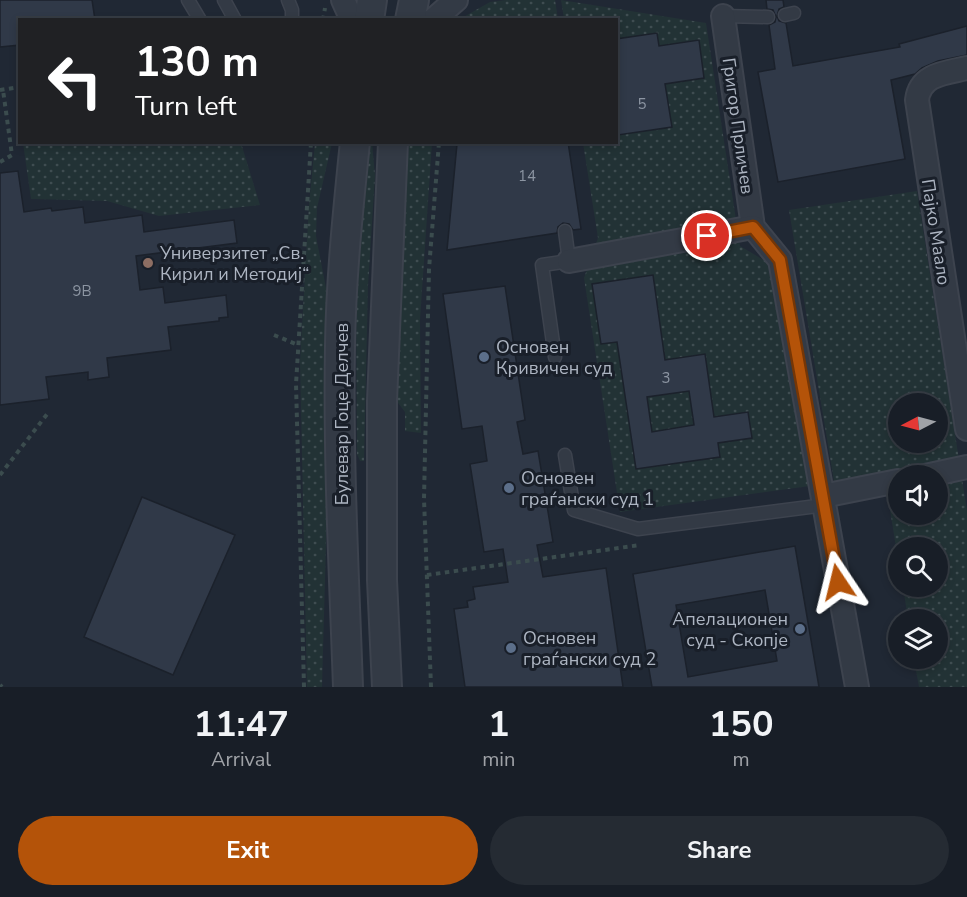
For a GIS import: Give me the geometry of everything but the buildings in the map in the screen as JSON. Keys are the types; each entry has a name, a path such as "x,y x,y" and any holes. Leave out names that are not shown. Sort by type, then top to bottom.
{"street":[{"path":"344,0 351,18"},
{"path":"369,18 372,0"},
{"path":"410,18 414,0"},
{"path":"435,18 456,0"},
{"name":"Григор Прличев","path":"723,16 753,227"},
{"name":"Пајко Маало","path":"967,68 929,78 918,90 917,100 967,429"},
{"name":"Булевар Гоце Делчев","path":"348,687 341,479 340,356 343,264 355,144"},
{"path":"387,687 382,580 382,401 393,144"},
{"path":"569,261 753,227 780,260 857,687"},
{"path":"948,471 967,467"},
{"path":"824,500 888,484"}],"lane":[{"path":"188,0 199,18"},
{"path":"225,0 234,18"},
{"path":"288,0 292,18"},
{"path":"723,16 768,17"},
{"path":"555,357 542,265 569,261 565,231"},
{"path":"565,455 574,510 638,529 824,500"}],"path":[{"path":"0,162 12,155 2,90 18,87"},
{"path":"304,687 296,384 311,144"},
{"path":"431,687 424,499 429,269 439,144"},
{"path":"274,334 298,345"},
{"path":"0,475 48,413"},
{"path":"427,576 651,544"}],"shaded area":[{"path":"555,0 558,18 462,18 490,2"},
{"path":"561,0 706,23 740,246 772,265 810,486 620,512 584,278 598,238 583,144 618,144 618,18 564,18"},
{"path":"23,144 241,144 260,205 159,216 107,201 31,199"},
{"path":"315,144 332,144 317,208 316,236 326,288 326,544 322,687 307,687 300,362"},
{"path":"367,144 372,144 375,176 368,286 364,461 360,461 357,454 356,288"},
{"path":"409,144 432,144 420,320 421,433 405,431 405,412 395,399 401,256"},
{"path":"917,191 967,511 967,687 919,687 916,669 948,669 948,609 906,609 905,597 948,597 948,537 894,537 892,525 948,525 948,465 888,465 888,497 884,472 834,481 789,210"}],"place":[{"name":"Универзитет „Св. Кирил и Методиј“","path":"148,263"},
{"name":"Основен Кривичен суд","path":"484,357"},
{"name":"Основен граѓански суд 1","path":"509,488"},
{"name":"Апелационен суд - Скопје","path":"800,629"},
{"name":"Основен граѓански суд 2","path":"511,648"}],"route":[{"path":"707,236 753,227 780,260 838,582"}]}
